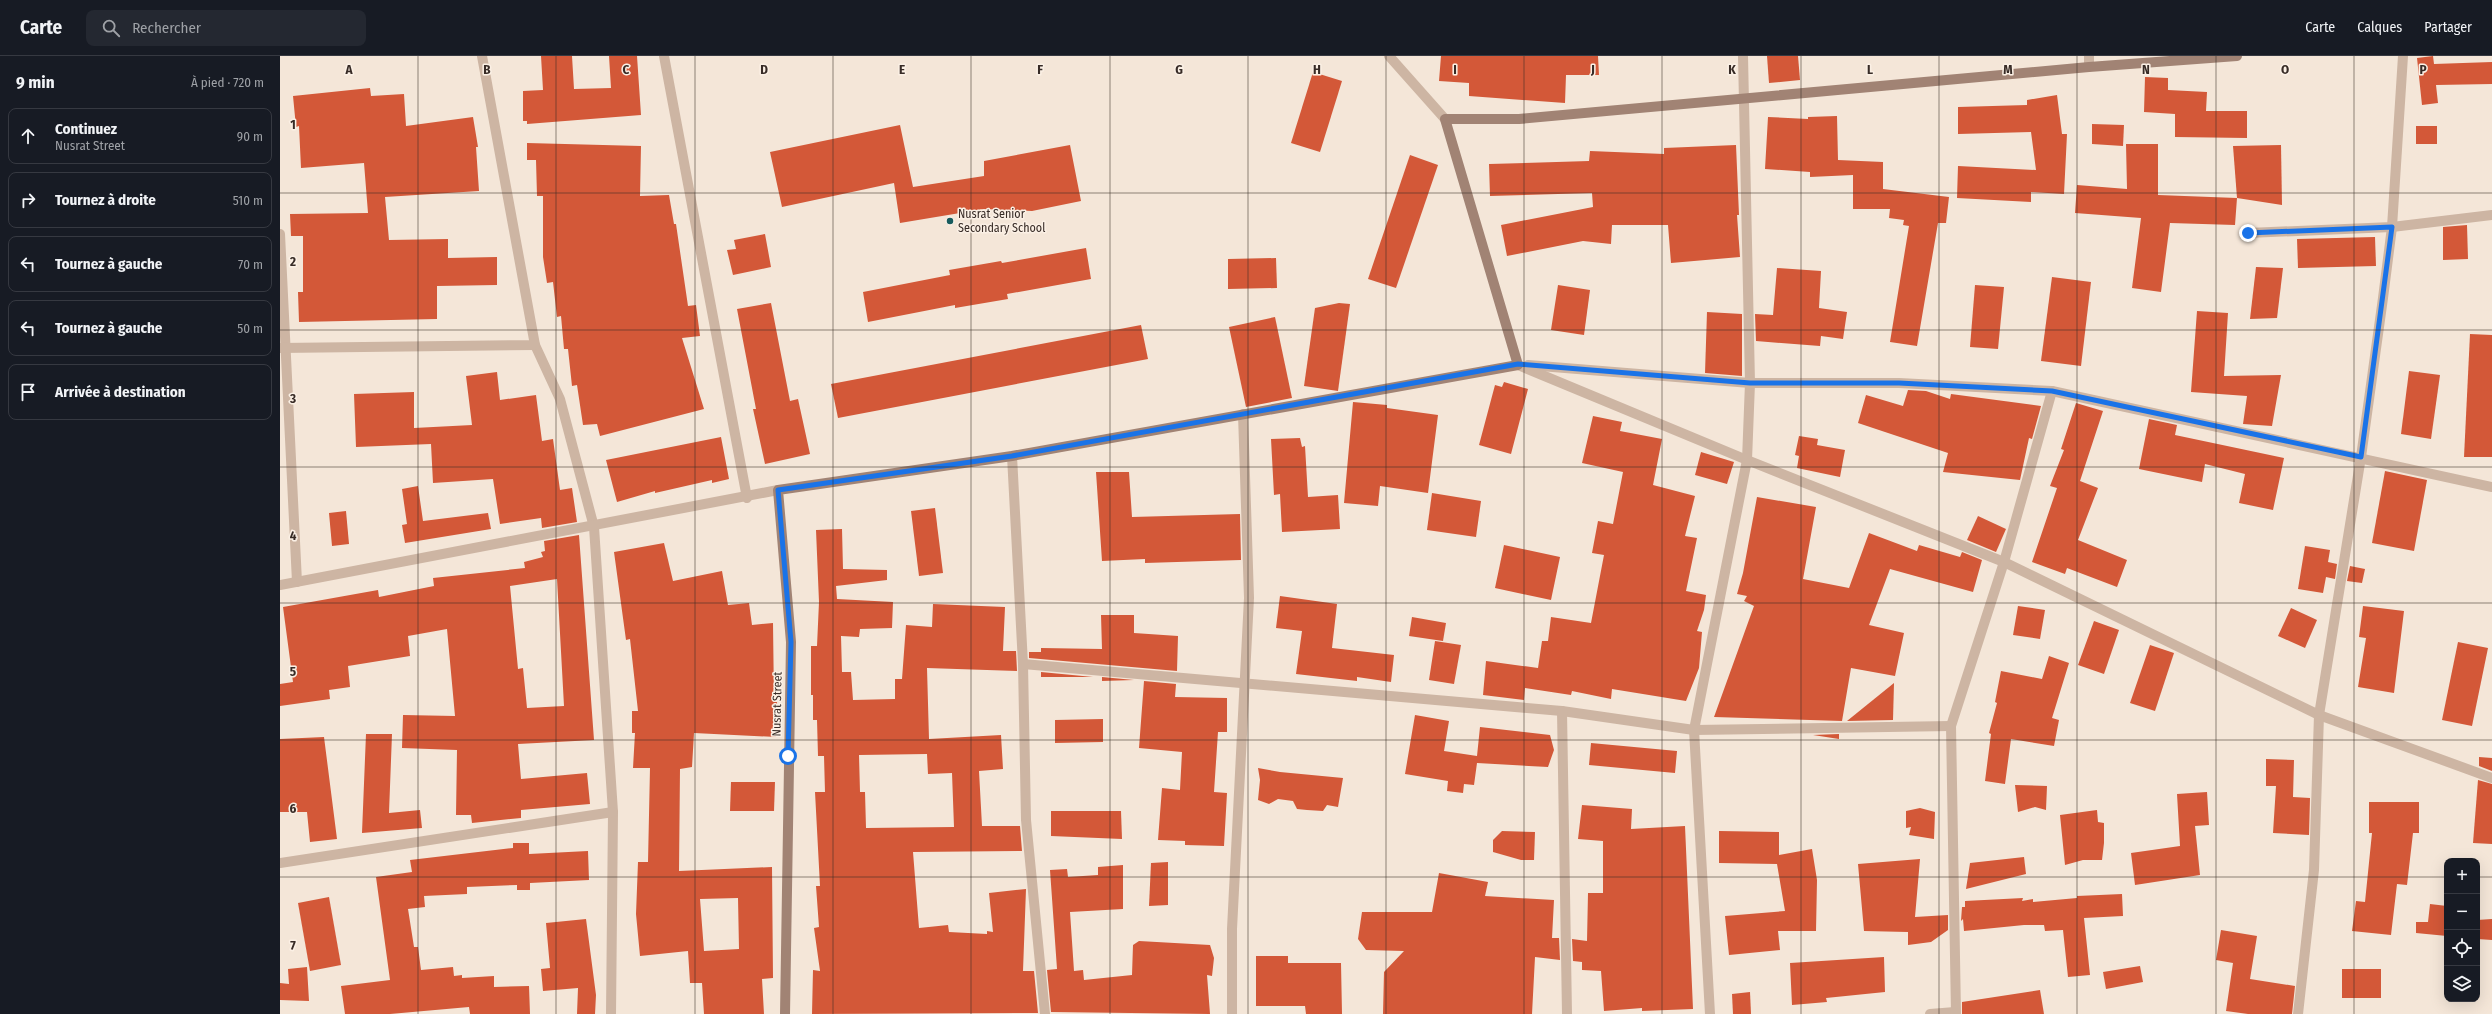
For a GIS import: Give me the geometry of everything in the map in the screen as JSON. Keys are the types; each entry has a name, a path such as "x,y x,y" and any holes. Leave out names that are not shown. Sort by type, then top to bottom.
{"street":[{"path":"482,56 535,345 560,399 594,527 613,812 611,1014"},
{"path":"664,56 747,498"},
{"path":"1389,56 1445,119 1518,364"},
{"path":"1710,1014 1694,730 1747,460 1750,383 1746,98 1743,56"},
{"path":"2089,56 2089,67"},
{"path":"1445,119 1519,119 2089,67 2237,56"},
{"path":"2298,1014 2314,870 2319,716 2361,457 2392,227 2403,56"},
{"path":"2248,233 2392,227 2492,215"},
{"path":"280,234 283,348 297,582"},
{"path":"283,348 535,345"},
{"path":"1518,364 1747,460 2004,562 2319,716 2492,778"},
{"path":"280,585 747,498 778,490 1012,456 1518,364 1750,383 1899,383 2052,391 2361,457 2492,487"},
{"path":"1930,1014 1955,1013 1952,726 2004,562 2052,391"},
{"path":"1232,1014 1232,929 1249,598 1243,414"},
{"path":"1012,456 1023,664 1026,820 1045,1014"},
{"name":"Nusrat Street","path":"778,490 791,642 785,1014"},
{"path":"1023,664 1562,711 1694,730 1952,726"},
{"path":"1562,711 1567,1014"},
{"path":"280,863 613,812"}],"building":[{"path":"541,56 572,56 574,89 611,88 609,56 637,56 641,115 527,124 527,121 523,121 523,91 543,90"},
{"path":"1441,56 1598,56 1599,75 1566,75 1565,103 1469,96 1469,83 1439,81"},
{"path":"1767,56 1798,56 1800,80 1769,83"},
{"path":"2433,56 2434,64 2492,62 2492,84 2436,85 2438,103 2422,105 2417,58"},
{"path":"1313,72 1342,81 1320,152 1291,143"},
{"path":"2145,77 2168,78 2168,90 2207,92 2206,111 2247,111 2247,138 2175,137 2175,114 2144,112"},
{"path":"370,88 371,96 404,94 406,126 473,117 478,147 476,147 479,191 385,197 389,240 448,239 448,258 497,257 497,285 437,286 437,319 299,322 298,292 303,292 303,236 291,236 290,214 368,213 364,163 301,168 299,126 296,127 293,96"},
{"path":"2057,95 2062,134 2067,134 2064,194 2031,192 2031,202 1957,198 1958,166 2036,170 2031,132 1958,134 1958,107 2027,105 2027,100"},
{"path":"1837,116 1838,160 1883,162 1883,189 1949,197 1946,223 1938,223 1917,346 1890,342 1909,226 1903,225 1904,220 1889,218 1890,209 1853,209 1853,175 1810,177 1810,172 1765,169 1768,117 1808,119 1808,117"},
{"path":"2092,124 2124,125 2123,146 2092,144"},
{"path":"900,125 913,187 984,176 984,161 1070,145 1081,201 1032,211 984,209 900,223 894,183 782,207 770,152"},
{"path":"2416,126 2437,126 2437,144 2416,144"},
{"path":"527,143 641,146 640,196 669,195 674,224 676,224 688,306 696,305 700,336 682,338 704,409 600,436 597,424 583,425 577,385 572,386 568,349 564,349 561,316 557,317 553,282 547,283 543,257 543,196 537,196 536,160 527,160"},
{"path":"2126,144 2158,144 2158,195 2237,198 2235,225 2170,223 2161,292 2132,288 2141,218 2075,213 2077,185 2127,189"},
{"path":"1736,145 1739,215 1737,215 1740,257 1671,263 1668,225 1612,225 1611,244 1583,241 1507,256 1501,225 1593,207 1592,193 1490,196 1489,164 1589,161 1590,151 1664,154 1664,148"},
{"path":"2281,145 2282,205 2237,198 2233,146"},
{"path":"1410,155 1438,165 1396,288 1368,279"},
{"path":"2467,225 2468,259 2443,260 2443,227"},
{"path":"765,234 771,267 733,275 727,250 736,249 734,240"},
{"path":"2375,237 2376,266 2298,268 2297,239"},
{"path":"1086,248 1091,279 1007,294 1008,299 955,308 955,305 868,322 863,292 950,275 949,270 1001,261 1002,263"},
{"path":"1276,258 1277,288 1228,289 1228,259"},
{"path":"2256,267 2283,268 2277,318 2250,319"},
{"path":"1777,268 1821,271 1819,308 1847,312 1843,339 1821,336 1820,346 1756,341 1755,314 1773,315"},
{"path":"2052,277 2091,282 2081,366 2041,361"},
{"path":"1558,285 1590,290 1584,335 1551,330"},
{"path":"1975,285 2004,287 1998,349 1970,347"},
{"path":"771,303 790,401 798,399 810,454 765,464 753,409 756,409 737,309"},
{"path":"1339,303 1350,304 1338,391 1304,386 1315,308"},
{"path":"2197,311 2228,313 2224,376 2281,375 2272,426 2243,424 2247,396 2191,392"},
{"path":"1707,312 1742,314 1742,376 1705,373"},
{"path":"1275,317 1292,398 1246,407 1229,327"},
{"path":"1141,325 1148,359 838,418 831,384"},
{"path":"2470,334 2492,335 2492,457 2464,457"},
{"path":"2409,371 2440,375 2431,439 2401,434"},
{"path":"497,372 500,400 536,395 542,441 553,439 560,490 572,488 577,522 542,528 541,518 500,524 493,479 433,483 431,444 356,447 354,394 414,392 414,428 472,425 466,376"},
{"path":"1504,382 1528,389 1511,454 1479,445 1495,385 1502,387"},
{"path":"1908,390 1926,391 1950,399 1951,394 2041,406 2032,439 2029,438 2020,480 1943,472 1948,453 1858,423 1866,395 1903,406"},
{"path":"1353,402 1387,405 1387,408 1438,415 1428,493 1380,486 1378,506 1344,503"},
{"path":"2076,403 2103,411 2080,481 2098,488 2078,540 2127,560 2117,587 2067,568 2065,574 2032,562 2057,488 2050,486 2064,450 2061,449"},
{"path":"1593,416 1622,422 1620,431 1662,439 1653,485 1695,496 1685,536 1697,538 1686,591 1706,595 1704,610 1697,631 1702,632 1699,668 1686,701 1612,689 1611,699 1572,691 1571,695 1525,688 1524,700 1483,695 1486,661 1538,668 1542,641 1548,641 1551,617 1591,623 1604,555 1592,553 1598,521 1613,524 1623,472 1582,463"},
{"path":"2149,419 2177,425 2175,435 2284,458 2273,510 2239,503 2245,474 2205,464 2202,482 2139,469"},
{"path":"1799,436 1818,439 1817,445 1845,450 1840,477 1797,468 1799,456 1795,455"},
{"path":"721,437 729,479 712,483 712,480 655,493 655,491 617,502 606,460"},
{"path":"1300,438 1302,447 1305,446 1308,497 1338,495 1340,529 1282,532 1280,494 1274,495 1271,439"},
{"path":"1701,452 1734,462 1727,484 1695,475"},
{"path":"2385,471 2427,480 2414,551 2372,543"},
{"path":"1096,472 1129,472 1132,517 1240,514 1241,560 1145,563 1145,559 1102,561"},
{"path":"418,486 423,521 488,513 491,529 405,543 402,525 407,524 402,489"},
{"path":"1432,493 1481,501 1476,537 1427,530"},
{"path":"1757,497 1816,507 1803,579 1849,588 1869,533 1917,551 1919,545 1960,557 1962,552 1982,560 1973,592 1890,569 1869,625 1904,633 1895,676 1851,668 1842,721 1714,717 1754,606 1744,601 1747,596 1737,594 1743,573"},
{"path":"935,508 943,573 919,576 911,511"},
{"path":"346,511 349,544 332,546 329,513"},
{"path":"1978,516 2006,529 1996,552 1967,540"},
{"path":"842,529 843,569 887,570 887,580 836,586 837,599 893,602 892,628 860,629 859,637 841,636 842,672 851,672 853,700 895,699 895,679 902,679 906,625 932,627 933,604 1005,607 1003,651 1016,651 1017,671 927,668 929,739 1001,735 1003,769 979,771 982,826 1020,826 1022,851 913,852 919,928 948,925 949,932 987,934 987,931 993,932 989,893 1026,889 1023,971 1034,971 1038,1013 812,1014 813,970 820,971 814,928 819,927 816,886 820,886 815,792 825,792 824,756 818,756 817,720 813,720 813,695 811,695 811,646 817,646 819,602 816,530","holes":["927,754 928,774 952,773 954,827 866,828 865,792 860,792 859,755"]},
{"path":"579,535 594,740 518,744 521,779 587,773 590,804 521,810 521,818 472,823 471,815 456,815 457,750 402,748 403,715 455,716 447,629 408,636 410,656 348,666 350,687 329,690 330,699 280,706 280,684 293,682 283,607 378,590 379,597 434,586 433,578 525,568 524,562 543,557 541,552 545,551 544,541","holes":["557,579 564,706 527,708 523,668 518,669 510,586"]},
{"path":"664,543 673,581 722,571 728,605 749,603 752,625 773,623 774,702 777,702 776,737 694,733 692,767 680,769 679,871 772,867 773,978 762,979 764,1014 704,1014 702,983 690,983 688,951 640,956 636,914 638,862 648,862 650,768 633,768 635,733 632,733 632,711 638,711 630,639 626,640 614,552","holes":["738,898 739,949 704,951 700,899"]},
{"path":"1504,545 1560,557 1551,600 1495,588"},
{"path":"2305,546 2330,550 2328,562 2337,564 2335,579 2326,577 2323,593 2298,589"},
{"path":"2350,566 2365,569 2362,583 2347,581"},
{"path":"1280,596 1337,604 1332,648 1394,655 1391,682 1357,677 1357,681 1296,674 1302,631 1276,628"},
{"path":"2018,606 2045,610 2040,639 2013,635"},
{"path":"2363,606 2404,611 2394,693 2358,687 2366,638 2359,637"},
{"path":"2291,608 2317,620 2305,648 2278,636"},
{"path":"1101,615 1134,615 1134,633 1178,636 1177,671 1029,658 1029,652 1041,652 1041,648 1102,649"},
{"path":"1412,617 1446,623 1443,641 1409,636"},
{"path":"2094,621 2119,630 2104,674 2078,665"},
{"path":"1435,641 1461,645 1454,684 1429,680"},
{"path":"2458,642 2488,648 2472,726 2442,720"},
{"path":"2150,645 2174,653 2155,711 2130,703"},
{"path":"2049,656 2069,663 2052,718 2059,720 2054,746 2011,739 2005,784 1985,781 1991,734 1989,733 1997,703 1995,702 2001,671 2042,679"},
{"path":"1041,672 1093,677 1041,677"},
{"path":"1102,677 1134,680 1102,681"},
{"path":"1144,681 1176,684 1175,697 1227,698 1227,732 1218,732 1214,792 1227,793 1224,846 1185,845 1185,841 1158,840 1162,788 1180,790 1182,752 1139,748"},
{"path":"1894,683 1893,720 1847,721"},
{"path":"1415,715 1449,721 1444,751 1477,756 1480,727 1550,735 1554,750 1548,767 1477,763 1474,785 1464,784 1463,793 1447,791 1448,781 1405,774"},
{"path":"1103,719 1103,742 1055,743 1055,720"},
{"path":"366,734 392,734 389,813 420,810 422,828 362,833"},
{"path":"1839,734 1839,739 1813,735"},
{"path":"324,737 337,839 310,842 307,812 280,812 280,739"},
{"path":"1591,743 1677,751 1675,773 1589,765"},
{"path":"2479,757 2492,758 2492,771 2479,766"},
{"path":"2266,759 2294,760 2293,797 2310,798 2309,835 2273,833 2276,786 2266,786"},
{"path":"1258,768 1280,772 1343,778 1338,807 1327,805 1323,811 1307,810 1297,809 1293,801 1278,799 1269,804 1258,800 1260,780"},
{"path":"2478,780 2492,784 2492,844 2473,843"},
{"path":"731,782 775,782 774,811 730,811"},
{"path":"2015,785 2047,786 2046,810 2035,807 2018,812"},
{"path":"2207,792 2209,825 2195,826 2200,875 2135,885 2131,853 2180,846 2177,794"},
{"path":"2369,802 2419,802 2419,833 2413,833 2407,885 2397,884 2391,935 2352,931 2356,901 2365,902 2372,833 2369,833"},
{"path":"1582,805 1632,809 1631,829 1685,826 1693,1009 1642,1011 1642,1008 1604,1011 1601,971 1582,970 1582,962 1573,961 1572,939 1587,941 1588,893 1603,893 1603,841 1578,839"},
{"path":"1920,808 1935,812 1934,839 1909,835 1911,827 1906,828 1906,811"},
{"path":"2097,810 2098,822 2104,823 2102,860 2083,860 2065,865 2060,815"},
{"path":"1051,811 1121,811 1122,839 1051,836"},
{"path":"1502,831 1535,832 1534,860 1521,860 1493,852 1493,840"},
{"path":"1719,831 1779,832 1779,855 1812,849 1817,880 1816,931 1778,931 1780,950 1729,955 1725,916 1785,911 1777,864 1719,863"},
{"path":"513,843 529,843 529,854 588,851 589,880 530,883 530,890 517,890 517,885 467,887 467,894 424,896 425,907 408,909 414,947 418,947 421,970 453,967 454,976 462,975 462,978 494,976 494,987 529,986 530,1014 470,1014 469,1007 390,1014 345,1014 341,986 390,980 376,877 412,872 410,860 513,848"},
{"path":"2024,857 2026,874 1966,889 1970,863"},
{"path":"1920,859 1915,917 1948,915 1948,930 1931,942 1908,945 1908,932 1864,931 1858,864"},
{"path":"1168,862 1168,905 1149,906 1151,863"},
{"path":"1123,865 1123,909 1070,912 1074,971 1083,970 1084,980 1132,975 1133,945 1139,941 1210,945 1214,958 1212,976 1207,975 1210,1014 1051,1012 1047,970 1057,969 1050,870 1067,869 1068,877 1098,875 1098,867"},
{"path":"1439,873 1488,882 1485,896 1554,900 1552,938 1559,938 1560,960 1535,957 1532,1014 1383,1014 1384,972 1404,951 1366,950 1358,939 1362,912 1432,912"},
{"path":"2122,894 2123,916 2084,918 2090,975 2068,977 2063,930 2045,931 2044,925 2024,925 1964,931 1963,919 1961,921 1962,907 1965,907 1965,901 2023,898 2022,901 2033,899 2033,902 2077,898 2077,896"},
{"path":"329,897 341,965 310,971 298,903"},
{"path":"2430,904 2444,906 2444,936 2416,933 2416,922 2428,922"},
{"path":"586,919 596,995 595,1014 577,1014 578,988 543,991 541,969 550,968 546,923"},
{"path":"2492,919 2492,940 2480,939 2480,920"},
{"path":"2221,930 2257,936 2250,979 2295,986 2292,1014 2248,1014 2226,1011 2233,963 2216,960"},
{"path":"1256,956 1288,956 1288,963 1341,963 1342,1014 1306,1014 1305,1006 1256,1006"},
{"path":"1884,957 1885,992 1826,998 1827,1002 1792,1005 1790,963"},
{"path":"2140,966 2143,982 2106,989 2103,972"},
{"path":"307,967 309,1001 280,1000 280,983 289,984 288,969"},
{"path":"2342,969 2381,969 2381,998 2342,998"},
{"path":"2040,990 2044,1014 1962,1014 1962,1002"},
{"path":"1750,992 1751,1014 1733,1014 1732,994"}],"place":[{"name":"Nusrat Senior Secondary School","path":"950,221"}],"route":[{"path":"788,756 791,642 778,490 1012,456 1518,364 1750,383 1899,383 2052,391 2361,457 2392,227 2248,233"}]}
